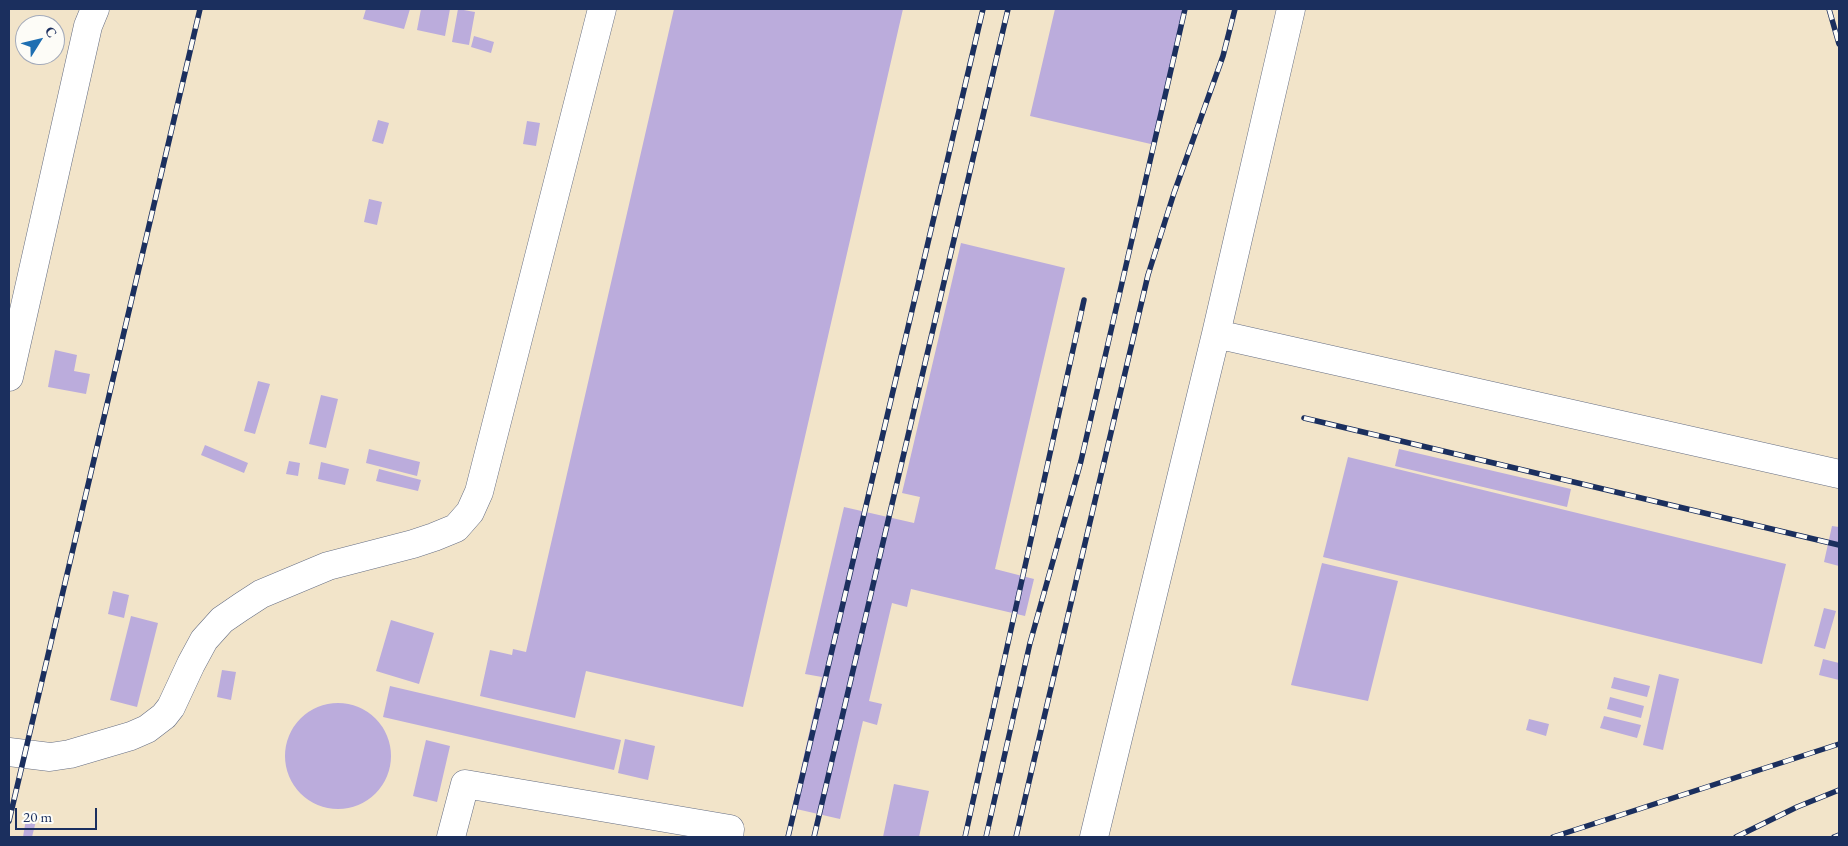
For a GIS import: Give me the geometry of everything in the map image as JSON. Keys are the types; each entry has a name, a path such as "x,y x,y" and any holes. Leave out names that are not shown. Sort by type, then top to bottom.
{"lane":[{"path":"9,377 88,26 95,9"},
{"path":"9,752 50,757 70,754 131,736 147,729 164,716 171,707 204,640 222,620 260,594 328,566 413,544 441,534 456,528 470,512 479,492 602,9"},
{"path":"1094,837 1216,334 1291,9"},
{"path":"1216,334 1839,474"},
{"path":"452,837 466,784 730,829 729,837"}],"building":[{"path":"366,9 410,9 404,29 363,19"},
{"path":"421,9 450,9 445,36 417,30"},
{"path":"458,9 475,12 469,45 452,42"},
{"path":"674,9 903,9 743,707 586,671 575,718 480,696 490,650 512,655 513,649 526,652"},
{"path":"1055,9 1187,9 1155,145 1030,116"},
{"path":"474,36 494,42 491,53 471,47"},
{"path":"378,120 389,123 383,144 372,141"},
{"path":"527,121 540,123 536,146 523,144"},
{"path":"369,199 382,202 377,225 364,222"},
{"path":"961,243 1065,268 995,569 1034,579 1025,616 911,589 907,607 892,603 869,701 882,704 877,725 863,721 840,819 792,808 822,677 805,674 844,507 914,523 920,497 902,493"},
{"path":"55,350 77,355 74,371 90,374 86,394 48,387"},
{"path":"258,381 270,384 255,434 244,431"},
{"path":"321,395 338,399 326,448 309,444"},
{"path":"205,445 248,463 244,473 201,455"},
{"path":"369,449 420,462 417,476 366,463"},
{"path":"1399,449 1571,489 1567,507 1395,466"},
{"path":"1348,457 1786,564 1762,664 1323,557"},
{"path":"289,461 300,463 298,476 286,474"},
{"path":"321,462 349,469 345,485 318,479"},
{"path":"379,469 421,480 418,491 376,481"},
{"path":"1832,526 1839,527 1839,566 1824,562"},
{"path":"1322,563 1398,581 1368,701 1291,685"},
{"path":"113,591 129,595 124,618 108,614"},
{"path":"1824,608 1836,611 1825,649 1814,646"},
{"path":"131,616 158,623 137,707 110,700"},
{"path":"391,620 434,633 419,684 376,671"},
{"path":"1823,659 1839,663 1839,680 1819,675"},
{"path":"222,670 236,672 231,700 217,697"},
{"path":"1659,674 1679,679 1663,750 1643,745"},
{"path":"1614,677 1650,686 1647,697 1611,688"},
{"path":"390,686 621,740 614,770 383,717"},
{"path":"1610,697 1644,706 1641,718 1607,709"},
{"path":"338,703 358,707 376,718 387,736 391,756 387,776 376,794 358,805 338,809 318,805 300,794 289,776 285,756 289,736 300,718 318,707"},
{"path":"1604,716 1641,725 1637,738 1600,728"},
{"path":"1529,719 1549,724 1546,736 1526,730"},
{"path":"625,739 655,746 648,780 618,773"},
{"path":"426,740 450,746 437,802 413,796"},
{"path":"894,784 929,791 919,837 883,837"},
{"path":"26,819 36,821 32,837 23,837"}],"railway":[{"path":"9,821 200,9"},
{"path":"788,837 983,9"},
{"path":"814,837 1008,9"},
{"path":"986,837 1030,643 1081,461 1185,9"},
{"path":"1016,837 1148,275 1174,193 1223,56 1235,9"},
{"path":"1829,9 1839,44"},
{"path":"965,837 1084,300"},
{"path":"1304,418 1839,545"},
{"path":"1553,837 1839,744"},
{"path":"1736,837 1797,807 1839,790"},
{"path":"1834,837 1839,835"}]}
